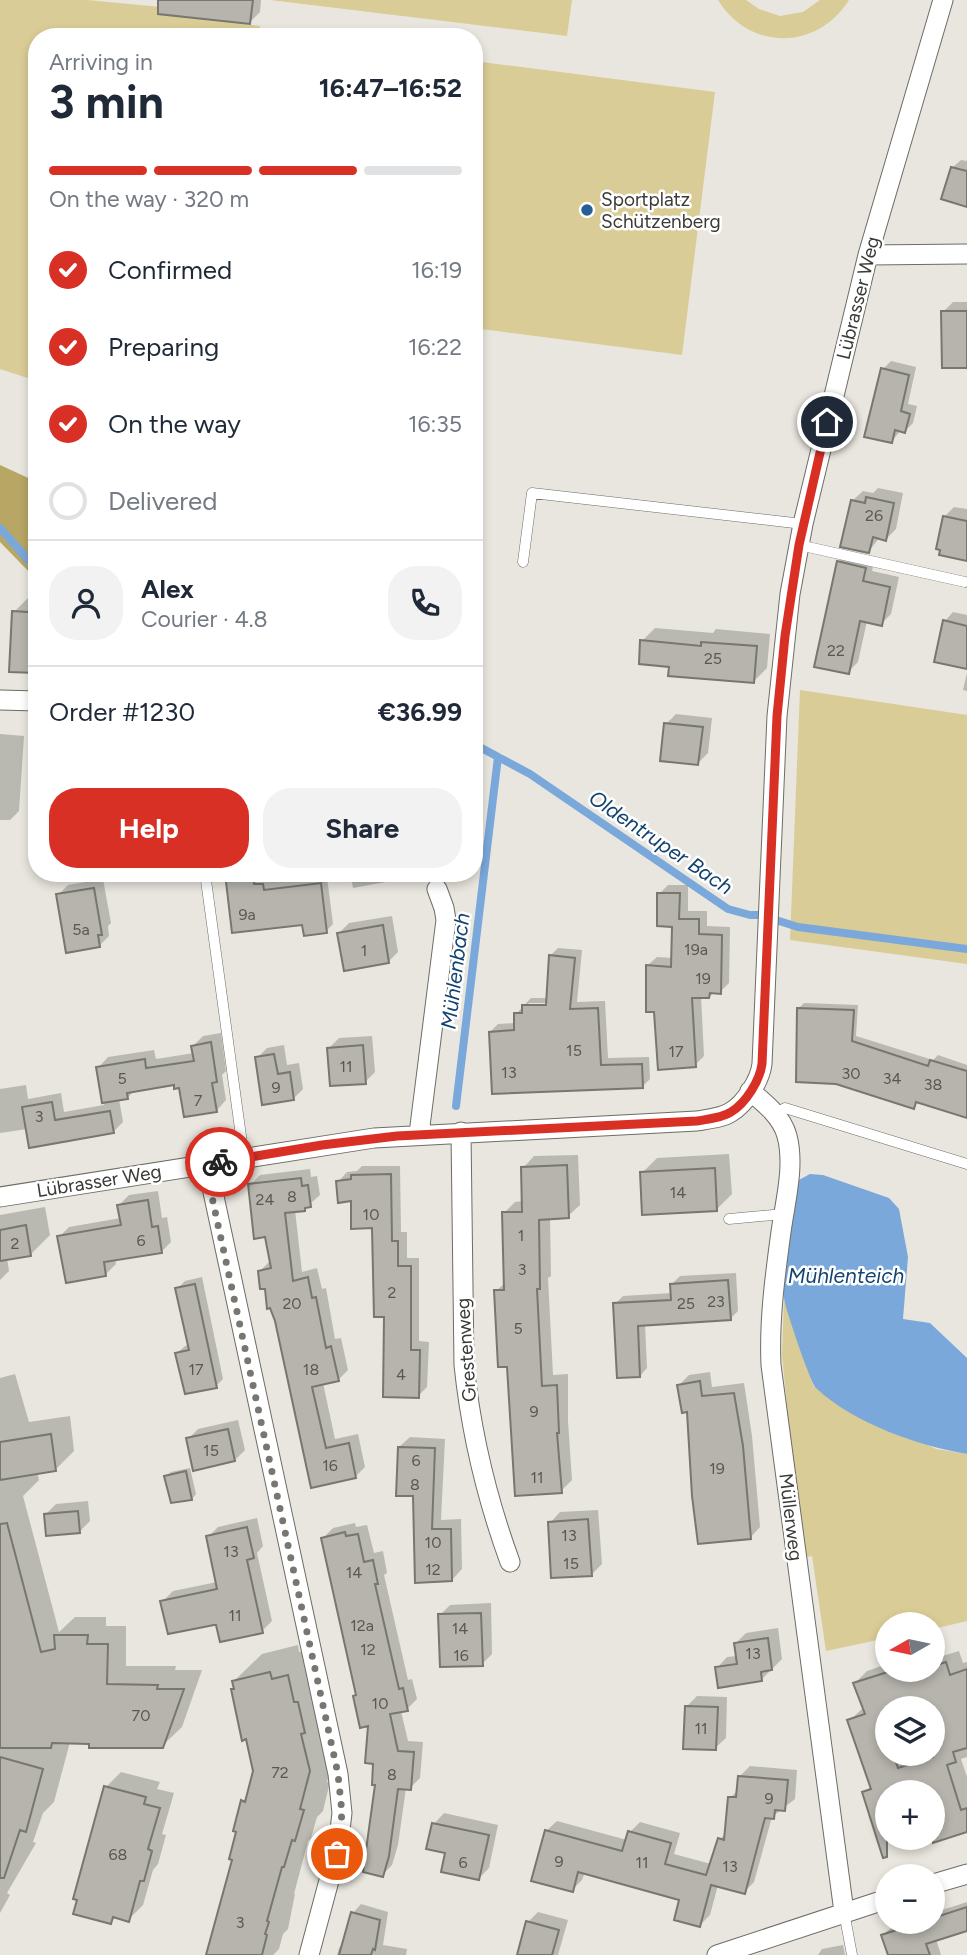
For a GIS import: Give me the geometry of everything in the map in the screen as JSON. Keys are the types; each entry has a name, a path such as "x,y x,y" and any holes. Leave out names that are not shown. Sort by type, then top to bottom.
{"street":[{"name":"Lübrasser Weg","path":"0,1197 361,1139 697,1121 731,1112 750,1091 761,1072 777,716 790,594 803,524 867,255 943,0"},
{"path":"867,255 967,254"},
{"path":"0,700 28,701"},
{"path":"419,1134 446,920 437,889"},
{"name":"Müllerweg","path":"750,1091 782,1124 789,1149 784,1214 773,1292 771,1365 844,1912"},
{"name":"Grestenweg","path":"461,1132 464,1365 467,1393 491,1511 510,1562"},
{"path":"207,1164 338,1774 342,1813 338,1847 309,1955"},
{"path":"945,1880 967,1874"},
{"path":"717,1955 875,1903"}],"lane":[{"path":"523,562 531,493 803,524"},
{"path":"799,545 965,582"},
{"path":"206,882 244,1158"},
{"path":"775,1114 785,1108 967,1164"},
{"path":"729,1219 784,1214"},
{"name":"Müllerweg","path":"844,1912 852,1955"}],"shaded area":[{"path":"0,0 87,0 182,9 181,16 260,26 28,28 28,378 0,369"},
{"path":"270,0 572,0 567,36"},
{"path":"718,0 746,0 759,9 780,16 803,12 820,0 849,0 835,17 819,29 802,36 783,38 765,36 747,29 731,17"},
{"name":"Sportplatz Schützenberg","path":"483,62 715,92 682,355 483,329"},
{"path":"0,465 28,478 28,571 0,542"},
{"path":"800,690 967,715 967,964 790,940"},
{"path":"784,1299 814,1387 936,1449 967,1454 967,1621 945,1626 945,1612 875,1612 875,1641 826,1651 812,1556 802,1558 782,1355"}],"water":[{"name":"Mühlenteich","path":"810,1174 823,1175 889,1198 899,1209 908,1257 903,1319 930,1323 967,1358 967,1454 908,1439 867,1422 831,1401 813,1383 789,1316 783,1285 797,1181"}],"building":[{"path":"158,0 253,0 250,24 158,14"},
{"path":"951,167 967,171 967,207 941,199"},
{"path":"941,311 967,311 967,368 942,368"},
{"path":"881,368 909,375 901,411 910,414 905,433 895,430 892,443 864,437"},
{"path":"866,497 894,503 886,541 873,537 869,553 840,547 851,500 865,503"},
{"path":"943,516 967,521 967,561 939,555 940,550 936,549"},
{"path":"837,561 866,568 863,581 890,587 882,626 860,621 849,674 814,667"},
{"path":"12,611 28,612 28,673 9,672"},
{"path":"943,620 967,626 967,669 934,662"},
{"path":"640,640 701,646 701,642 757,646 754,683 668,676 669,667 639,664"},
{"path":"664,723 703,727 698,765 660,761"},
{"path":"226,882 254,882 263,884 264,890 321,883 327,933 304,936 302,925 232,933"},
{"path":"94,888 102,935 98,935 100,947 66,953 56,894"},
{"path":"657,893 680,893 679,919 699,919 699,934 722,935 721,994 710,993 709,998 692,998 696,1067 658,1070 654,1012 646,1012 646,965 671,967 672,927 657,926"},
{"path":"383,925 389,963 344,971 337,933"},
{"path":"549,955 575,958 570,1009 598,1008 601,1065 642,1064 643,1088 492,1094 489,1032 514,1030 514,1013 522,1013 522,1005 546,1005"},
{"path":"797,1008 854,1010 852,1041 928,1066 930,1060 967,1071 967,1118 916,1102 914,1109 836,1084 796,1082"},
{"path":"211,1042 217,1082 212,1083 217,1112 184,1117 179,1088 174,1089 174,1085 127,1093 128,1099 102,1103 96,1067 145,1059 146,1068 194,1061 191,1046"},
{"path":"363,1045 366,1084 330,1086 327,1048"},
{"path":"274,1054 278,1074 290,1072 294,1100 262,1105 255,1057"},
{"path":"52,1102 55,1120 110,1111 114,1133 29,1148 22,1107"},
{"path":"567,1165 569,1218 539,1220 540,1289 537,1289 542,1386 557,1385 557,1433 562,1493 515,1496 507,1367 498,1367 494,1290 504,1290 502,1212 522,1212 521,1167"},
{"path":"715,1168 717,1211 642,1215 640,1172"},
{"path":"391,1174 392,1241 398,1241 398,1266 411,1266 411,1350 420,1350 419,1398 383,1397 384,1317 374,1317 372,1228 351,1229 351,1201 338,1203 336,1181 351,1179 351,1175"},
{"path":"301,1178 302,1186 308,1185 311,1207 305,1208 305,1211 285,1213 293,1281 308,1277 312,1298 316,1297 326,1348 331,1346 339,1381 312,1387 326,1448 349,1443 356,1478 311,1488 275,1321 270,1308 267,1309 265,1289 260,1289 258,1271 271,1268 265,1237 254,1239 248,1184"},
{"path":"148,1200 152,1227 158,1226 162,1253 104,1262 106,1276 66,1283 57,1236 121,1225 117,1205"},
{"path":"26,1225 31,1256 0,1261 0,1230"},
{"path":"728,1280 731,1320 638,1326 640,1377 617,1378 613,1303 671,1300 670,1284"},
{"path":"195,1284 217,1388 185,1394 175,1353 189,1350 175,1288"},
{"path":"700,1381 702,1396 734,1393 743,1446 751,1539 698,1544 687,1412 682,1413 677,1385"},
{"path":"228,1429 235,1461 193,1471 186,1438"},
{"path":"51,1434 56,1471 0,1480 0,1442"},
{"path":"398,1447 435,1448 432,1529 451,1529 452,1581 415,1583 413,1496 396,1496"},
{"path":"186,1471 192,1500 171,1503 164,1476"},
{"path":"78,1511 80,1533 46,1536 44,1514"},
{"path":"588,1519 592,1576 551,1578 548,1522"},
{"path":"7,1523 41,1652 55,1649 54,1635 88,1635 87,1644 108,1644 107,1684 158,1685 157,1689 184,1689 163,1748 89,1748 89,1744 52,1743 51,1748 0,1748 0,1524"},
{"path":"247,1527 254,1558 247,1560 263,1633 220,1642 216,1625 168,1634 160,1601 217,1589 206,1536"},
{"path":"345,1532 346,1536 358,1534 364,1562 373,1560 378,1584 375,1584 399,1689 403,1688 408,1711 390,1714 398,1751 414,1752 411,1790 398,1789 389,1856 383,1877 363,1872 375,1785 372,1785 373,1764 365,1763 368,1726 360,1728 353,1696 356,1695 321,1538"},
{"path":"481,1613 483,1666 440,1667 438,1614"},
{"path":"768,1638 772,1670 761,1672 762,1681 718,1688 715,1667 737,1664 734,1643"},
{"path":"945,1662 950,1675 967,1669 967,1748 953,1752 956,1762 947,1765 961,1810 967,1808 967,1832 945,1839 945,1780 875,1780 875,1833 862,1792 871,1789 847,1720 865,1714 853,1683 875,1676 875,1682 945,1682"},
{"path":"270,1672 272,1679 288,1675 294,1702 298,1702 305,1733 301,1734 310,1771 300,1809 304,1810 295,1841 292,1840 282,1867 267,1921 269,1922 262,1955 206,1955 232,1860 229,1859 236,1832 233,1831 241,1800 245,1802 253,1771 246,1739 242,1741 231,1689 234,1689 232,1681"},
{"path":"685,1706 718,1707 716,1750 683,1749"},
{"path":"0,1757 43,1769 26,1832 20,1830 4,1878 0,1878"},
{"path":"738,1776 788,1780 785,1811 775,1810 774,1819 765,1818 745,1894 711,1885 700,1927 674,1920 679,1900 578,1872 573,1892 531,1881 545,1830 622,1851 628,1831 671,1843 665,1864 706,1875 718,1838 724,1840 728,1797 736,1797"},
{"path":"104,1786 146,1797 144,1804 160,1808 148,1849 152,1851 144,1881 140,1881 129,1922 113,1917 111,1924 73,1914 77,1900 73,1899"},
{"path":"432,1823 489,1835 479,1880 441,1872 445,1853 426,1849"},
{"path":"880,1850 887,1850 887,1857 883,1858"},
{"path":"967,1907 967,1931 926,1944 930,1955 888,1955 881,1935 945,1934 945,1914"},
{"path":"351,1912 380,1920 375,1950 373,1949 371,1955 339,1955"},
{"path":"526,1921 559,1930 552,1955 517,1955"}],"waterway":[{"name":"Oldentruper Bach","path":"0,528 28,560"},
{"name":"Oldentruper Bach","path":"483,749 530,774 728,909 760,915 798,927 967,949"},
{"name":"Mühlenbach","path":"483,882 498,757"},
{"name":"Mühlenbach","path":"456,1106 483,882"}],"way so far":[{"path":"220,1162 207,1164 213,1202 338,1774 342,1813 337,1854"}],"place":[{"name":"Sportplatz Schützenberg","path":"587,210"}],"route":[{"path":"220,1162 322,1145 419,1134 697,1121 731,1112 750,1091 761,1072 762,1064 777,716 785,636 799,545 827,422"}]}
